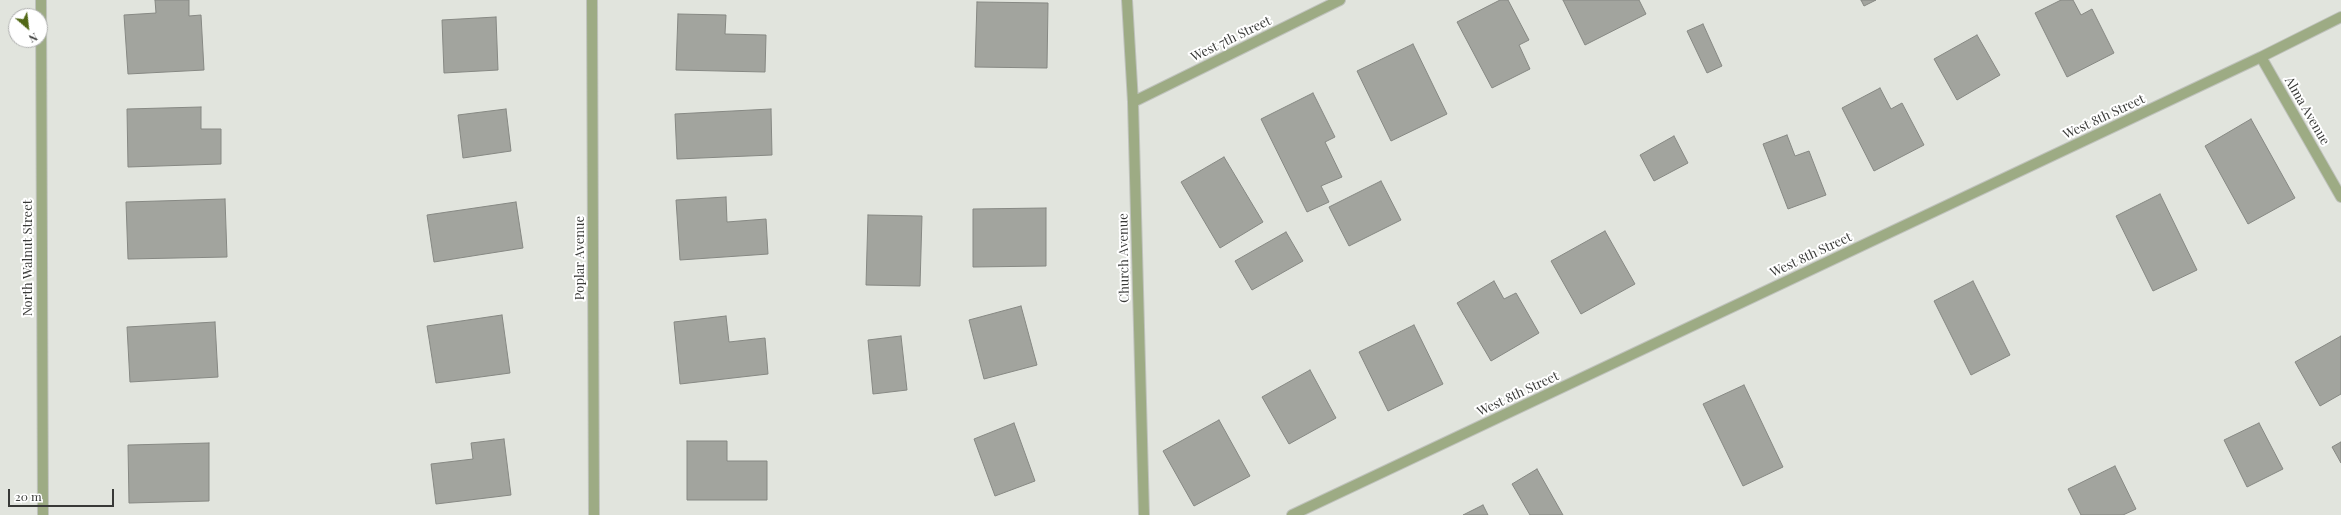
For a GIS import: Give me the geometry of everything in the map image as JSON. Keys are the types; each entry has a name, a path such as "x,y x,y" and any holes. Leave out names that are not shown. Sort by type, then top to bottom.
{"street":[{"name":"North Walnut Street","path":"41,0 43,515"},
{"name":"Poplar Avenue","path":"592,0 594,515"},
{"name":"Church Avenue","path":"1127,0 1133,102 1144,515"},
{"name":"West 7th Street","path":"1133,102 1340,0"},
{"name":"West 8th Street","path":"1292,515 2261,57 2341,17"},
{"name":"Alma Avenue","path":"2261,57 2341,198"}],"building":[{"path":"155,0 189,0 189,16 201,15 204,70 128,74 124,15 156,13"},
{"path":"1500,0 1508,0 1529,40 1519,45 1530,69 1492,88 1457,22"},
{"path":"1563,0 1639,0 1646,14 1585,45"},
{"path":"1861,0 1876,0 1864,6"},
{"path":"2061,0 2073,0 2081,15 2092,9 2114,53 2067,77 2035,13"},
{"path":"977,2 1048,3 1047,68 975,67"},
{"path":"678,14 726,15 725,34 766,35 765,72 676,70"},
{"path":"496,17 498,70 444,73 442,20"},
{"path":"1703,24 1722,66 1707,73 1687,31"},
{"path":"1977,35 2000,75 1957,100 1934,59"},
{"path":"1413,44 1447,114 1391,141 1357,71"},
{"path":"1880,88 1891,109 1902,103 1924,145 1874,171 1842,108"},
{"path":"1313,93 1335,137 1325,142 1342,177 1321,186 1329,202 1307,212 1261,119"},
{"path":"201,107 201,129 221,129 221,164 128,167 127,109"},
{"path":"506,109 511,151 463,158 458,115"},
{"path":"771,109 772,155 677,159 675,114"},
{"path":"2251,119 2295,198 2248,224 2205,146"},
{"path":"1787,135 1795,156 1809,151 1826,195 1788,209 1763,144"},
{"path":"1674,136 1688,163 1654,181 1640,155"},
{"path":"1224,157 1263,222 1220,248 1181,182"},
{"path":"1381,181 1401,220 1349,246 1329,207"},
{"path":"2160,194 2197,270 2153,291 2116,216"},
{"path":"726,197 727,222 766,219 768,254 680,260 676,200"},
{"path":"225,199 227,257 128,259 126,202"},
{"path":"516,202 523,248 434,262 427,215"},
{"path":"1046,208 1046,266 973,267 973,209"},
{"path":"868,215 922,216 920,286 866,285"},
{"path":"1605,231 1635,284 1581,314 1551,261"},
{"path":"1286,232 1303,261 1252,290 1235,261"},
{"path":"1494,281 1504,299 1516,293 1539,333 1491,361 1457,303"},
{"path":"1973,281 2010,355 1971,375 1934,301"},
{"path":"1021,306 1037,365 984,379 969,320"},
{"path":"502,315 510,373 436,383 427,326"},
{"path":"726,316 729,342 765,338 768,374 680,384 674,322"},
{"path":"215,322 218,377 130,382 127,327"},
{"path":"1414,325 1443,384 1388,411 1359,352"},
{"path":"901,336 907,390 873,394 868,340"},
{"path":"2341,336 2341,394 2320,406 2295,362"},
{"path":"1310,370 1336,418 1289,444 1262,397"},
{"path":"1744,385 1783,467 1743,486 1703,404"},
{"path":"1219,420 1250,476 1194,506 1163,451"},
{"path":"1014,423 1035,481 995,496 974,439"},
{"path":"2259,423 2283,469 2247,487 2224,440"},
{"path":"504,439 511,495 436,504 431,464 473,459 471,443"},
{"path":"687,441 727,441 727,461 767,461 767,500 687,500"},
{"path":"2341,442 2341,463 2332,447"},
{"path":"209,443 209,501 129,503 128,445"},
{"path":"2115,466 2136,509 2123,515 2081,515 2068,489"},
{"path":"1537,469 1563,515 1530,515 1512,484"},
{"path":"1483,505 1488,515 1463,515"}]}
